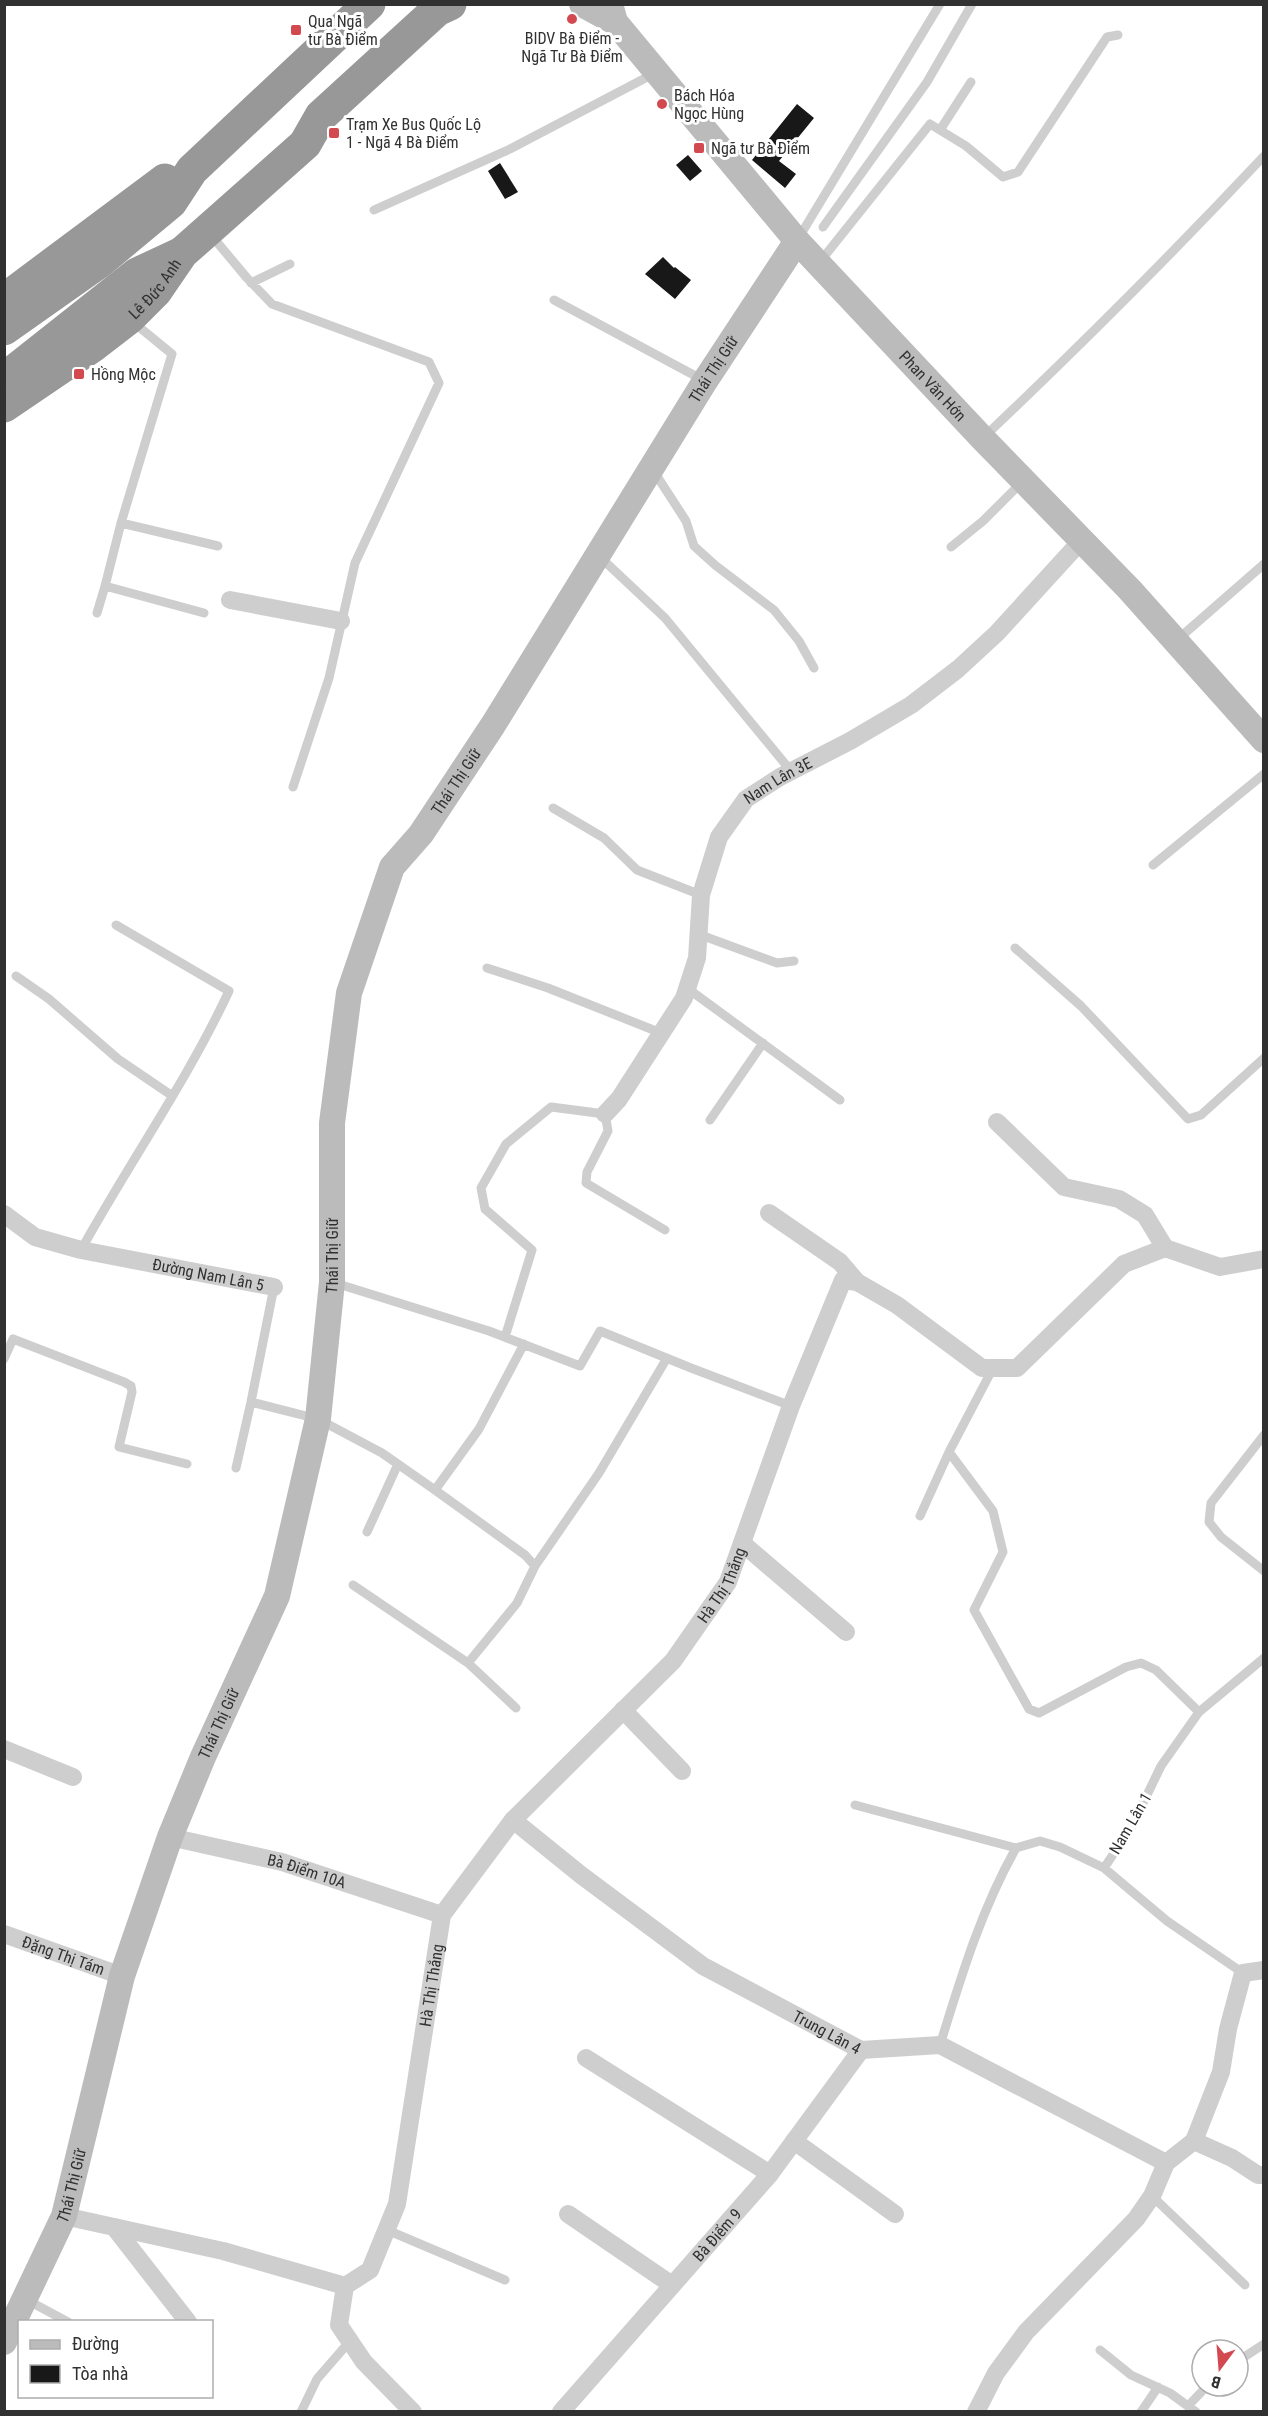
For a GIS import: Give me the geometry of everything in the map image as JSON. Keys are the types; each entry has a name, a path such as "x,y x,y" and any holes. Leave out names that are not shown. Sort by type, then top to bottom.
{"highway":[{"path":"4,329 99,262 171,202 192,170 369,4"},
{"path":"182,253 305,144 321,116 437,10 450,4"},
{"path":"305,144 334,133 450,27 460,4"},
{"path":"4,300 64,258 164,180 192,170"},
{"name":"Lê Đức Anh","path":"4,406 94,345 129,318 156,291 182,253"},
{"name":"Lê Đức Anh","path":"4,380 137,274 182,253"}],"street":[{"name":"Phan Văn Hớn","path":"582,4 612,13 657,72 797,242 1023,481 1130,590 1263,741"},
{"name":"Thái Thị Giữ","path":"4,2342 64,2216 122,1976 170,1837 203,1757 277,1596 318,1419 332,1282 332,1123 349,993 392,867 421,834 459,777 599,556 705,381 797,242"},
{"name":"Nam Lân 3E","path":"605,1114 619,1099 684,998 697,958 700,895 719,837 746,799 790,771 850,741 911,705 958,669 997,633 1081,540"},
{"path":"230,600 341,621"},
{"path":"997,1122 1064,1187 1119,1199 1145,1215 1166,1248 1220,1267 1263,1262"},
{"path":"769,1213 840,1262 856,1282 897,1305 982,1368 1017,1368 1124,1264 1166,1248"},
{"name":"Đường Nam Lân 5","path":"4,1214 34,1237 81,1250 274,1287"},
{"name":"Hà Thị Thắng","path":"345,2286 370,2270 397,2204 442,1915 513,1820 679,1652 729,1582 791,1406 843,1280 856,1282"},
{"path":"742,1543 846,1632"},
{"path":"623,1710 682,1771"},
{"path":"4,1749 73,1777"},
{"name":"Trung Lân 4","path":"513,1820 580,1875 703,1966 861,2050 940,2045"},
{"name":"Bà Điểm 10A","path":"170,1837 282,1862 442,1915"},
{"name":"Đặng Thị Tám","path":"4,1934 122,1976"},
{"path":"976,2412 996,2373 1026,2332 1136,2219 1152,2196 1166,2163 1194,2141 1221,2072 1228,2029 1243,1973 1263,1970"},
{"path":"940,2045 1166,2163"},
{"name":"Bà Điểm 9","path":"561,2412 770,2174 861,2050"},
{"path":"586,2058 770,2174"},
{"path":"794,2141 895,2214"},
{"path":"1194,2141 1232,2158 1258,2175 1263,2175"},
{"path":"568,2214 672,2285"},
{"path":"64,2216 222,2251 345,2286 339,2325 364,2362 413,2412"},
{"path":"114,2227 186,2320"}],"lane":[{"path":"797,242 940,4"},
{"path":"823,226 927,82 972,4"},
{"path":"819,263 930,124 966,146 1003,177 1018,172 1107,37 1118,35"},
{"path":"374,210 510,149 657,72"},
{"path":"940,130 971,82"},
{"path":"983,439 1169,257 1263,156"},
{"path":"208,231 251,283 272,304 429,362 439,383 355,562 328,678 293,787"},
{"path":"251,283 290,264"},
{"path":"554,300 705,381"},
{"path":"97,613 121,523 172,354 129,318"},
{"path":"652,468 686,521 694,546 715,566 774,610 800,641 814,668"},
{"path":"951,547 983,521 1023,481"},
{"path":"121,523 218,546"},
{"path":"599,556 665,618 790,771"},
{"path":"1175,642 1263,564"},
{"path":"105,586 204,613"},
{"path":"1153,865 1263,774"},
{"path":"553,808 604,838 637,870 700,895"},
{"path":"81,1250 115,1188 213,1025 229,991 116,925"},
{"path":"698,934 777,963 794,961"},
{"path":"1016,948 1081,1006 1188,1119 1201,1115 1263,1058"},
{"path":"487,968 548,988 661,1033"},
{"path":"16,976 49,999 118,1059 171,1095"},
{"path":"687,988 840,1100"},
{"path":"710,1120 763,1043"},
{"path":"505,1337 532,1250 485,1209 481,1188 506,1144 551,1107 605,1114 608,1131 587,1172 586,1183 665,1230"},
{"path":"332,1282 505,1337 580,1366 600,1331 791,1406"},
{"name":"Đường Nam Lân 5","path":"236,1468 274,1287"},
{"path":"4,1359 13,1339 131,1386 132,1392 119,1447 187,1464"},
{"path":"435,1490 479,1429 524,1344"},
{"path":"468,1663 517,1602 535,1566 598,1473 667,1358"},
{"path":"920,1516 949,1452 993,1368"},
{"path":"251,1402 318,1419 382,1453 525,1555 535,1566"},
{"path":"1263,1435 1211,1503 1209,1522 1221,1537 1263,1571"},
{"path":"949,1452 993,1511 1003,1552 974,1610 1029,1709 1038,1713 1126,1667 1141,1663 1156,1670 1199,1712"},
{"path":"367,1532 398,1464"},
{"path":"353,1586 468,1663 516,1708"},
{"name":"Nam Lân 1","path":"1016,1848 1040,1841 1060,1847 1104,1868 1131,1828 1161,1766 1199,1712 1263,1658"},
{"path":"855,1805 1016,1848 999,1877 969,1953 940,2045"},
{"path":"1104,1868 1167,1921 1243,1973"},
{"path":"1152,2196 1245,2285"},
{"path":"387,2230 505,2280"},
{"path":"25,2299 64,2320"},
{"path":"301,2412 317,2379 350,2341"},
{"path":"1250,2353 1263,2344"},
{"path":"1100,2350 1131,2375 1170,2393 1192,2409"},
{"path":"1141,2412 1158,2387"}],"building":[{"path":"797,104 814,118 779,161 796,174 785,188 752,160"},
{"path":"688,155 702,171 690,181 676,165"},
{"path":"500,163 518,192 505,199 488,171"},
{"path":"663,257 691,280 675,299 645,274"}],"place":[{"name":"BIDV Bà Điểm - Ngã Tư Bà Điểm","path":"572,19"},
{"name":"Qua Ngã tư Bà Điểm","path":"296,30"},
{"name":"Bách Hóa Ngọc Hùng","path":"662,104"},
{"name":"Trạm Xe Bus Quốc Lộ 1 - Ngã 4 Bà Điểm","path":"334,133"},
{"name":"Ngã tư Bà Điểm","path":"699,148"},
{"name":"Hồng Mộc","path":"79,374"}]}
